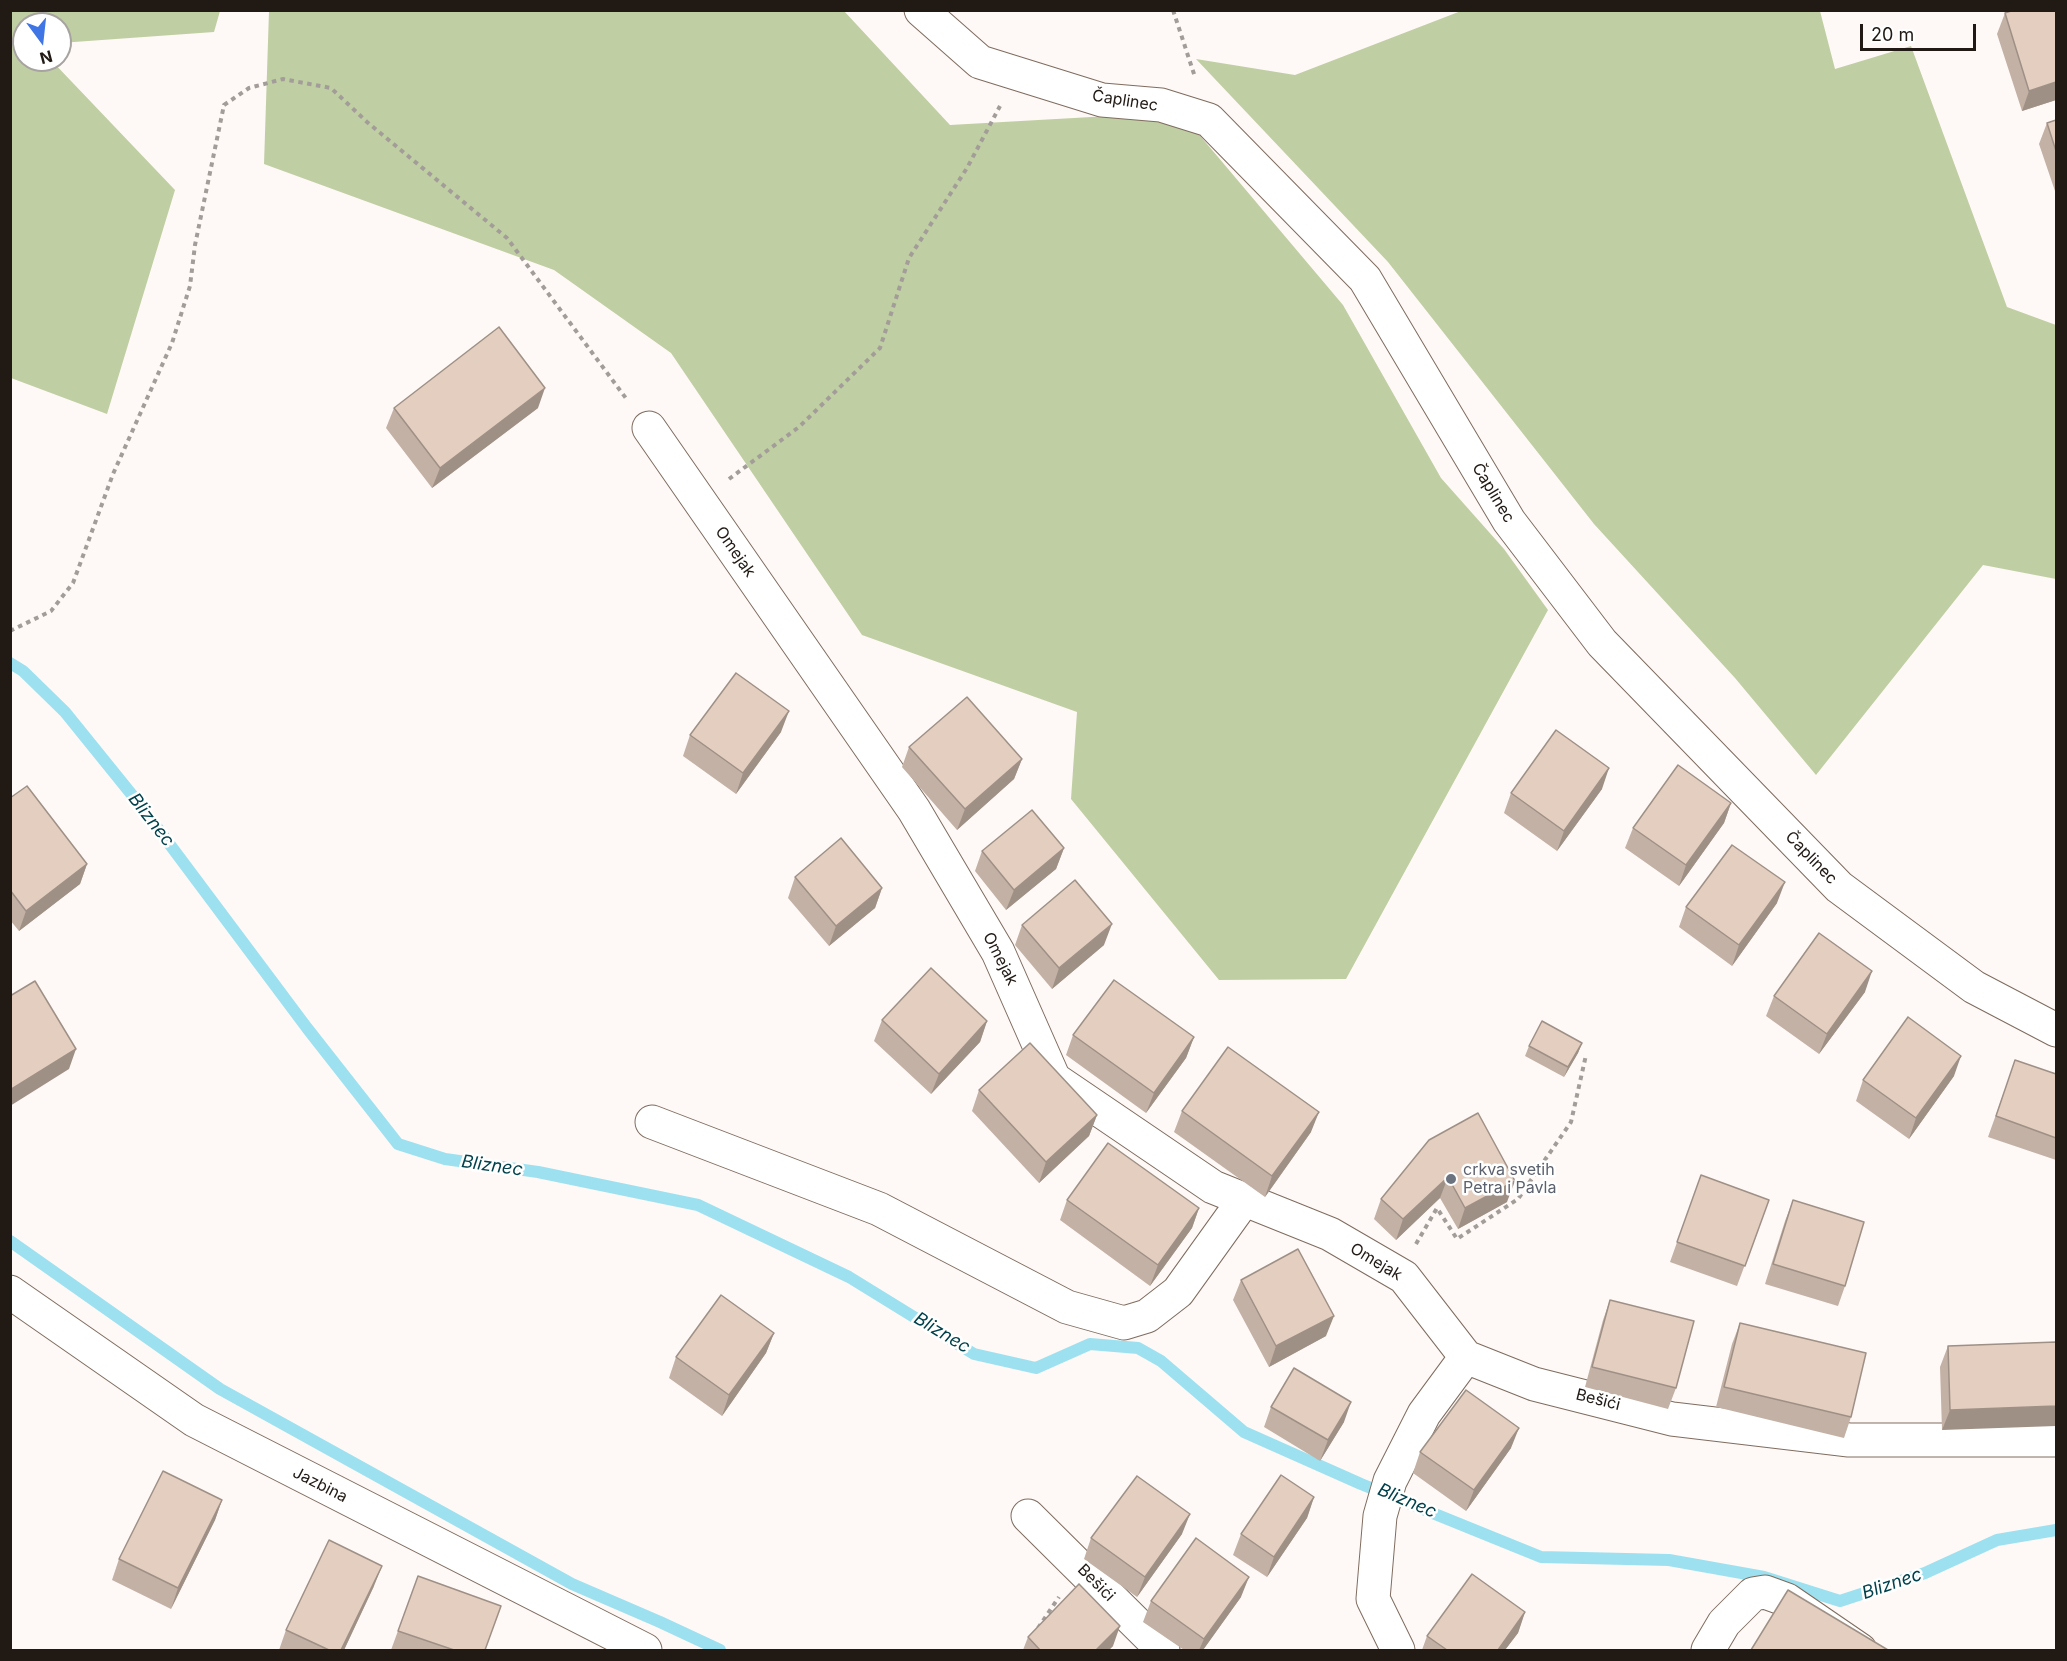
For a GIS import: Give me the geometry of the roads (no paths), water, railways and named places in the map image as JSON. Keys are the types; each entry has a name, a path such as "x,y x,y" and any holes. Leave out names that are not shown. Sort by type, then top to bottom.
{"street":[{"name":"Čaplinec","path":"921,10 980,62 1102,100 1161,105 1209,120 1365,279 1509,521 1602,643 1839,887 1974,987 2056,1030"},
{"name":"Omejak","path":"649,428 915,810 998,952 1054,1078 1213,1187 1330,1234 1404,1277 1466,1357"},
{"path":"652,1122 879,1209 1067,1307 1124,1323 1147,1316 1178,1292 1244,1200"},
{"name":"Jazbina","path":"10,1292 194,1420 645,1650"},
{"path":"1398,1650 1373,1599 1380,1516 1390,1481 1424,1414 1466,1357"},
{"name":"Bešići","path":"1466,1357 1534,1384 1672,1419 1849,1440 2056,1440"},
{"name":"Bešići","path":"1028,1516 1163,1650"},
{"path":"1708,1650 1725,1623 1754,1594 1765,1592 1787,1600 1860,1650"}],"waterway":[{"name":"Bliznec","path":"10,663 23,671 65,712 141,806 307,1028 398,1144 445,1159 538,1172 698,1205 849,1277 974,1354 1036,1368 1090,1344 1138,1348 1161,1361 1244,1432 1361,1484 1541,1557 1669,1560 1764,1577 1840,1601 1925,1573 1997,1540 2056,1530"},
{"path":"10,1241 220,1389 572,1584 720,1650"}],"place":[{"name":"crkva svetih Petra i Pavla","path":"1451,1179"}]}
